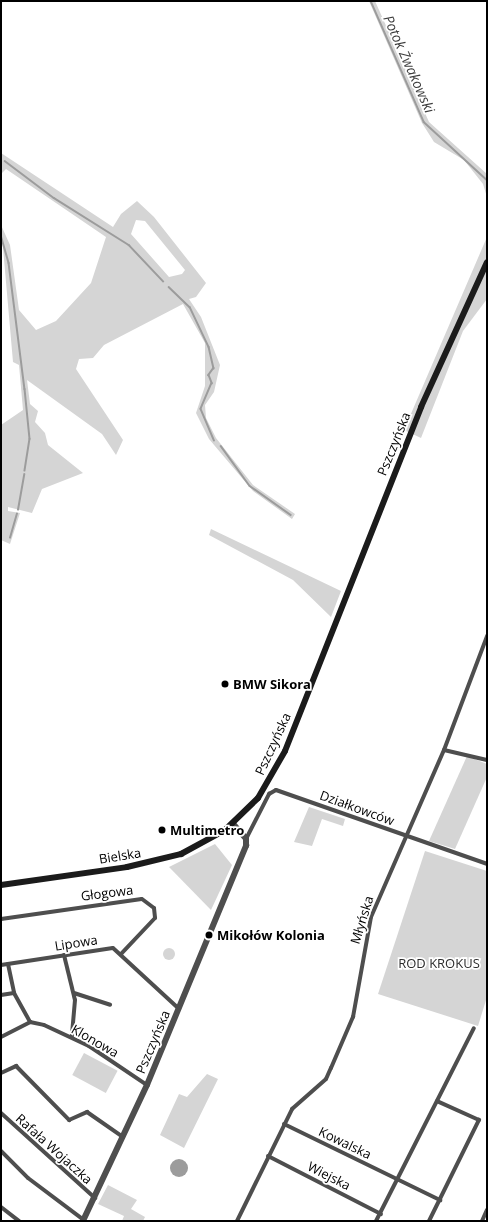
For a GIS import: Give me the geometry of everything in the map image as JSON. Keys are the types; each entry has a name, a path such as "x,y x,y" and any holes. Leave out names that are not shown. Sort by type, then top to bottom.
{"main road":[{"name":"Pszczyńska","path":"233,824 263,791 285,751 421,407 487,262"},
{"name":"Bielska","path":"1,885 168,858 200,846 233,824"}],"street":[{"name":"Młyńska","path":"237,1221 284,1124 296,1104 326,1079 353,1018 364,938 406,836 444,750 487,636"},
{"path":"444,750 487,760"},
{"name":"Działkowców","path":"246,839 274,790 487,864"},
{"path":"233,824 246,839"},
{"name":"Pszczyńska","path":"84,1220 147,1085 179,1010 246,839"},
{"name":"Głogowa","path":"1,919 142,899 154,908 155,918 121,954"},
{"name":"Lipowa","path":"1,965 110,948 121,954 179,1010"},
{"path":"64,955 74,994 72,1037"},
{"path":"1,1036 30,1022 14,994 8,964"},
{"path":"1,995 14,994"},
{"path":"74,994 110,1005"},
{"name":"Klonowa","path":"30,1022 72,1037 147,1085"},
{"path":"376,1221 381,1214 474,1028"},
{"path":"1,1073 16,1066 69,1120 87,1112 123,1137"},
{"path":"429,1221 479,1120 437,1101"},
{"name":"Rafała Wojaczka","path":"1,1113 95,1198"},
{"name":"Kowalska","path":"284,1124 440,1200"},
{"path":"1,1150 28,1178 84,1220"},
{"name":"Wiejska","path":"268,1156 381,1214"},
{"path":"1,1207 19,1221"},
{"path":"482,1221 487,1210"}],"green space":[{"path":"369,1 375,1 429,122 487,174 487,197 483,184 464,160 434,142 422,123"},
{"path":"1,153 113,227 121,214 137,201 154,217 206,283 196,297 189,299 201,317 220,365 214,392 205,405 206,418 216,438 253,485 295,514 292,519 253,491 209,439 196,413 205,386 205,343 183,304 104,345 93,358 79,359 76,369 123,440 116,455 102,434 27,380 30,404 38,411 35,422 45,433 48,445 83,473 42,489 32,513 8,507 8,511 20,513 10,544 1,540 1,425 23,410 19,365 13,362 1,225 10,245 19,310 36,330 56,321 91,283 106,237 6,169 1,174","holes":["136,220 145,221 185,270 182,274 169,277 131,234"]},
{"path":"487,237 487,299 463,331 421,438 404,430"},
{"path":"211,529 341,591 331,617 293,580 209,535"},
{"path":"467,756 487,764 487,777 455,849 429,841"},
{"path":"309,807 345,819 343,826 322,819 312,846 294,842"},
{"path":"215,844 232,865 211,910 169,867"},
{"name":"ROD KROKUS","path":"425,851 487,871 487,997 478,1026 378,994"},
{"path":"167,948 171,948 175,954 171,960 167,960 163,956 163,952"},
{"path":"84,1053 118,1071 106,1093 72,1075"},
{"path":"207,1074 218,1079 184,1148 160,1135 179,1094 187,1097"},
{"path":"108,1185 137,1200 131,1209 145,1217 143,1221 122,1221 124,1216 98,1204"}],"shaded area":[{"path":"179,1159 185,1162 188,1168 185,1174 179,1177 173,1174 170,1168 173,1162"}],"waterway":[{"name":"Potok Żwakowski","path":"371,1 424,122 487,180"},
{"path":"5,161 54,198 129,245 163,281"},
{"path":"1,235 9,263 25,389 30,439 25,471"},
{"path":"169,287 190,307 209,347 214,368 209,375 212,383 201,409 214,440"},
{"path":"221,446 250,486 291,515"},
{"path":"18,510 24,475"},
{"path":"10,538 17,514"}],"place":[{"name":"BMW Sikora","path":"225,684"},
{"name":"Multimetro","path":"162,830"},
{"name":"Mikołów Kolonia","path":"209,935"}]}
